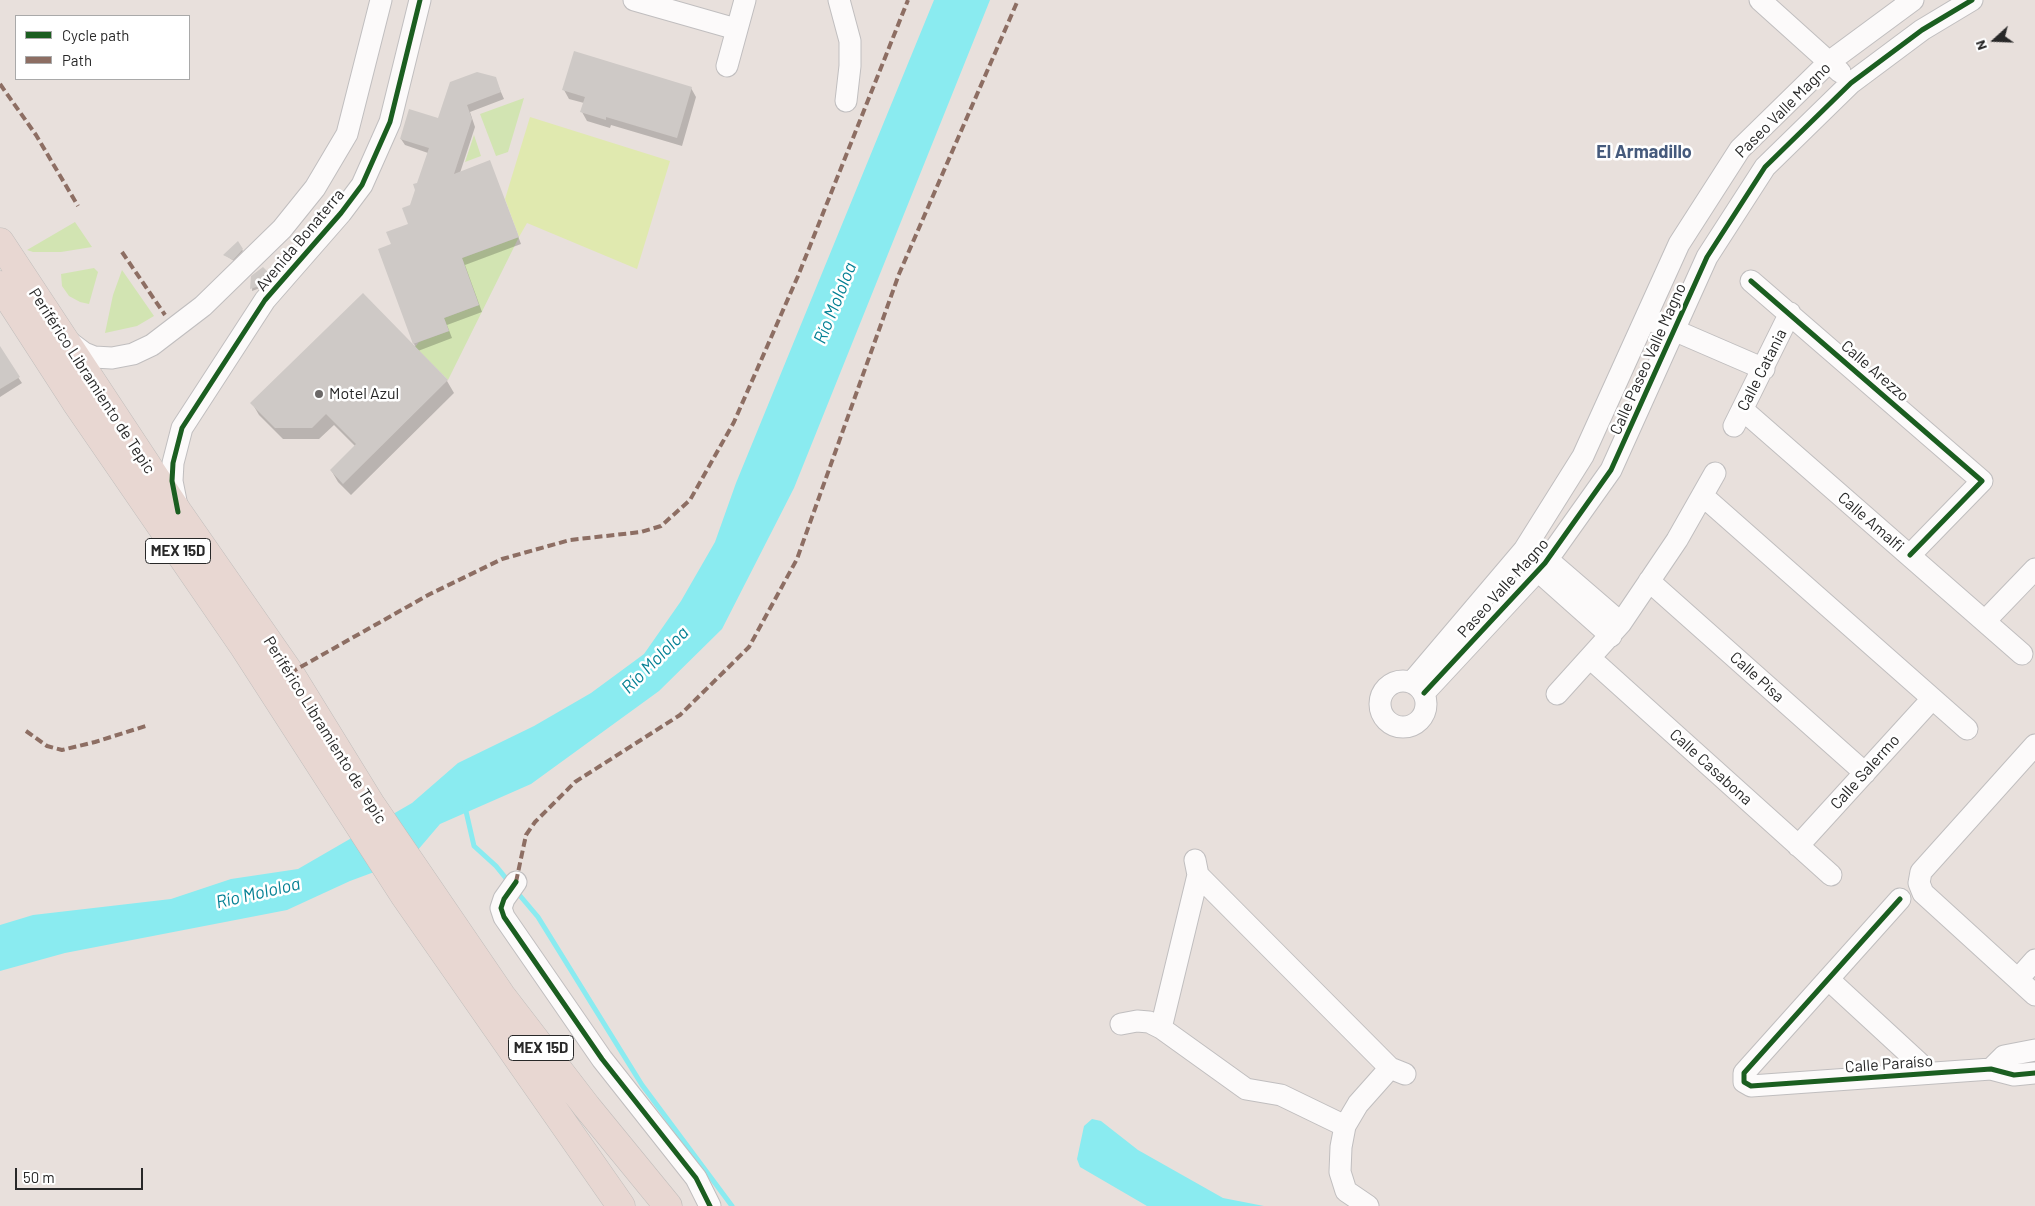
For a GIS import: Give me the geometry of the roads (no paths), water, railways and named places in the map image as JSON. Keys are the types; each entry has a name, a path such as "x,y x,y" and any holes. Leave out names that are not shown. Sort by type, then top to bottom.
{"highway":[{"name":"Periférico Libramiento de Tepic","path":"0,242 178,512 290,673 362,812"},
{"name":"Periférico Libramiento de Tepic","path":"0,285 74,401 414,889 621,1206"},
{"name":"Periférico Libramiento de Tepic","path":"414,889 501,995 587,1108 668,1206"}],"street":[{"name":"Avenida Bonaterra","path":"63,336 84,353 94,357 112,358 133,354 152,345 203,306 282,229 315,188 347,134 381,0"},
{"name":"Avenida Bonaterra","path":"178,512 172,472 182,428 265,300 306,254 362,185 377,155 390,122 420,0"},
{"path":"634,0 736,29"},
{"path":"727,66 745,0"},
{"path":"1760,0 1851,83"},
{"name":"Paseo Valle Magno","path":"1679,244 1740,149 1829,62 1913,0"},
{"name":"Paseo Valle Magno","path":"1708,257 1765,167 1851,83 1922,30 1972,0"},
{"path":"845,6 850,41 850,66 846,101"},
{"path":"282,229 306,254"},
{"name":"Calle Paseo Valle Magno","path":"1584,456 1679,244"},
{"name":"Calle Paseo Valle Magno","path":"1611,470 1708,257"},
{"name":"Calle Arezzo","path":"1751,281 1982,481 1910,556"},
{"name":"Calle Catania","path":"1738,418 1764,369 1790,313"},
{"path":"1646,318 1764,369"},
{"name":"Calle Amalfi","path":"1738,418 1910,556 2022,654"},
{"name":"Paseo Valle Magno","path":"1584,456 1524,550 1418,688 1543,565 1611,470"},
{"path":"1557,694 1616,630 1703,496 1715,473"},
{"path":"1703,496 1967,729"},
{"path":"1543,565 1616,630"},
{"path":"1985,621 2035,570"},
{"name":"Calle Pisa","path":"1649,581 1865,773"},
{"name":"Calle Casabona","path":"1591,659 1831,875"},
{"name":"Calle Salermo","path":"1798,846 1932,699"},
{"path":"2035,745 1921,872 1918,883 1923,892 2035,995"},
{"path":"1161,1028 1197,867 1398,1071 1358,1104 1345,1126 1341,1147 1340,1172 1346,1191 1368,1206"},
{"path":"512,887 501,908 510,926 602,1059 696,1178 715,1206"},
{"path":"1900,900 1828,979 1930,1073"},
{"path":"2018,979 2035,960"},
{"name":"Calle Paraíso","path":"1828,979 1744,1073 1744,1082 1751,1086 1991,1069 2014,1075 2035,1074"},
{"path":"1122,1024 1143,1022 1161,1028 1246,1089 1281,1095 1345,1126"},
{"path":"1991,1069 2004,1056 2035,1050"},
{"path":"696,1178 710,1206"}],"water":[{"name":"Río Mololoa","path":"934,0 990,0 794,488 722,629 659,691 531,784 440,824 417,851 385,868 350,881 287,910 65,953 0,971 0,925 33,915 171,899 231,879 298,869 412,803 458,763 534,726 591,693 644,654 681,601 715,542 736,483"},
{"path":"1092,1119 1101,1121 1138,1150 1223,1198 1264,1206 1147,1206 1080,1167 1077,1159 1084,1126"}],"waterway":[{"path":"465,807 474,846 496,866 509,882"},
{"path":"516,891 538,917 642,1085 732,1206"}],"place":[{"name":"Motel Azul","path":"319,394"}],"district":[{"name":"El Armadillo","path":"1644,152"}]}
